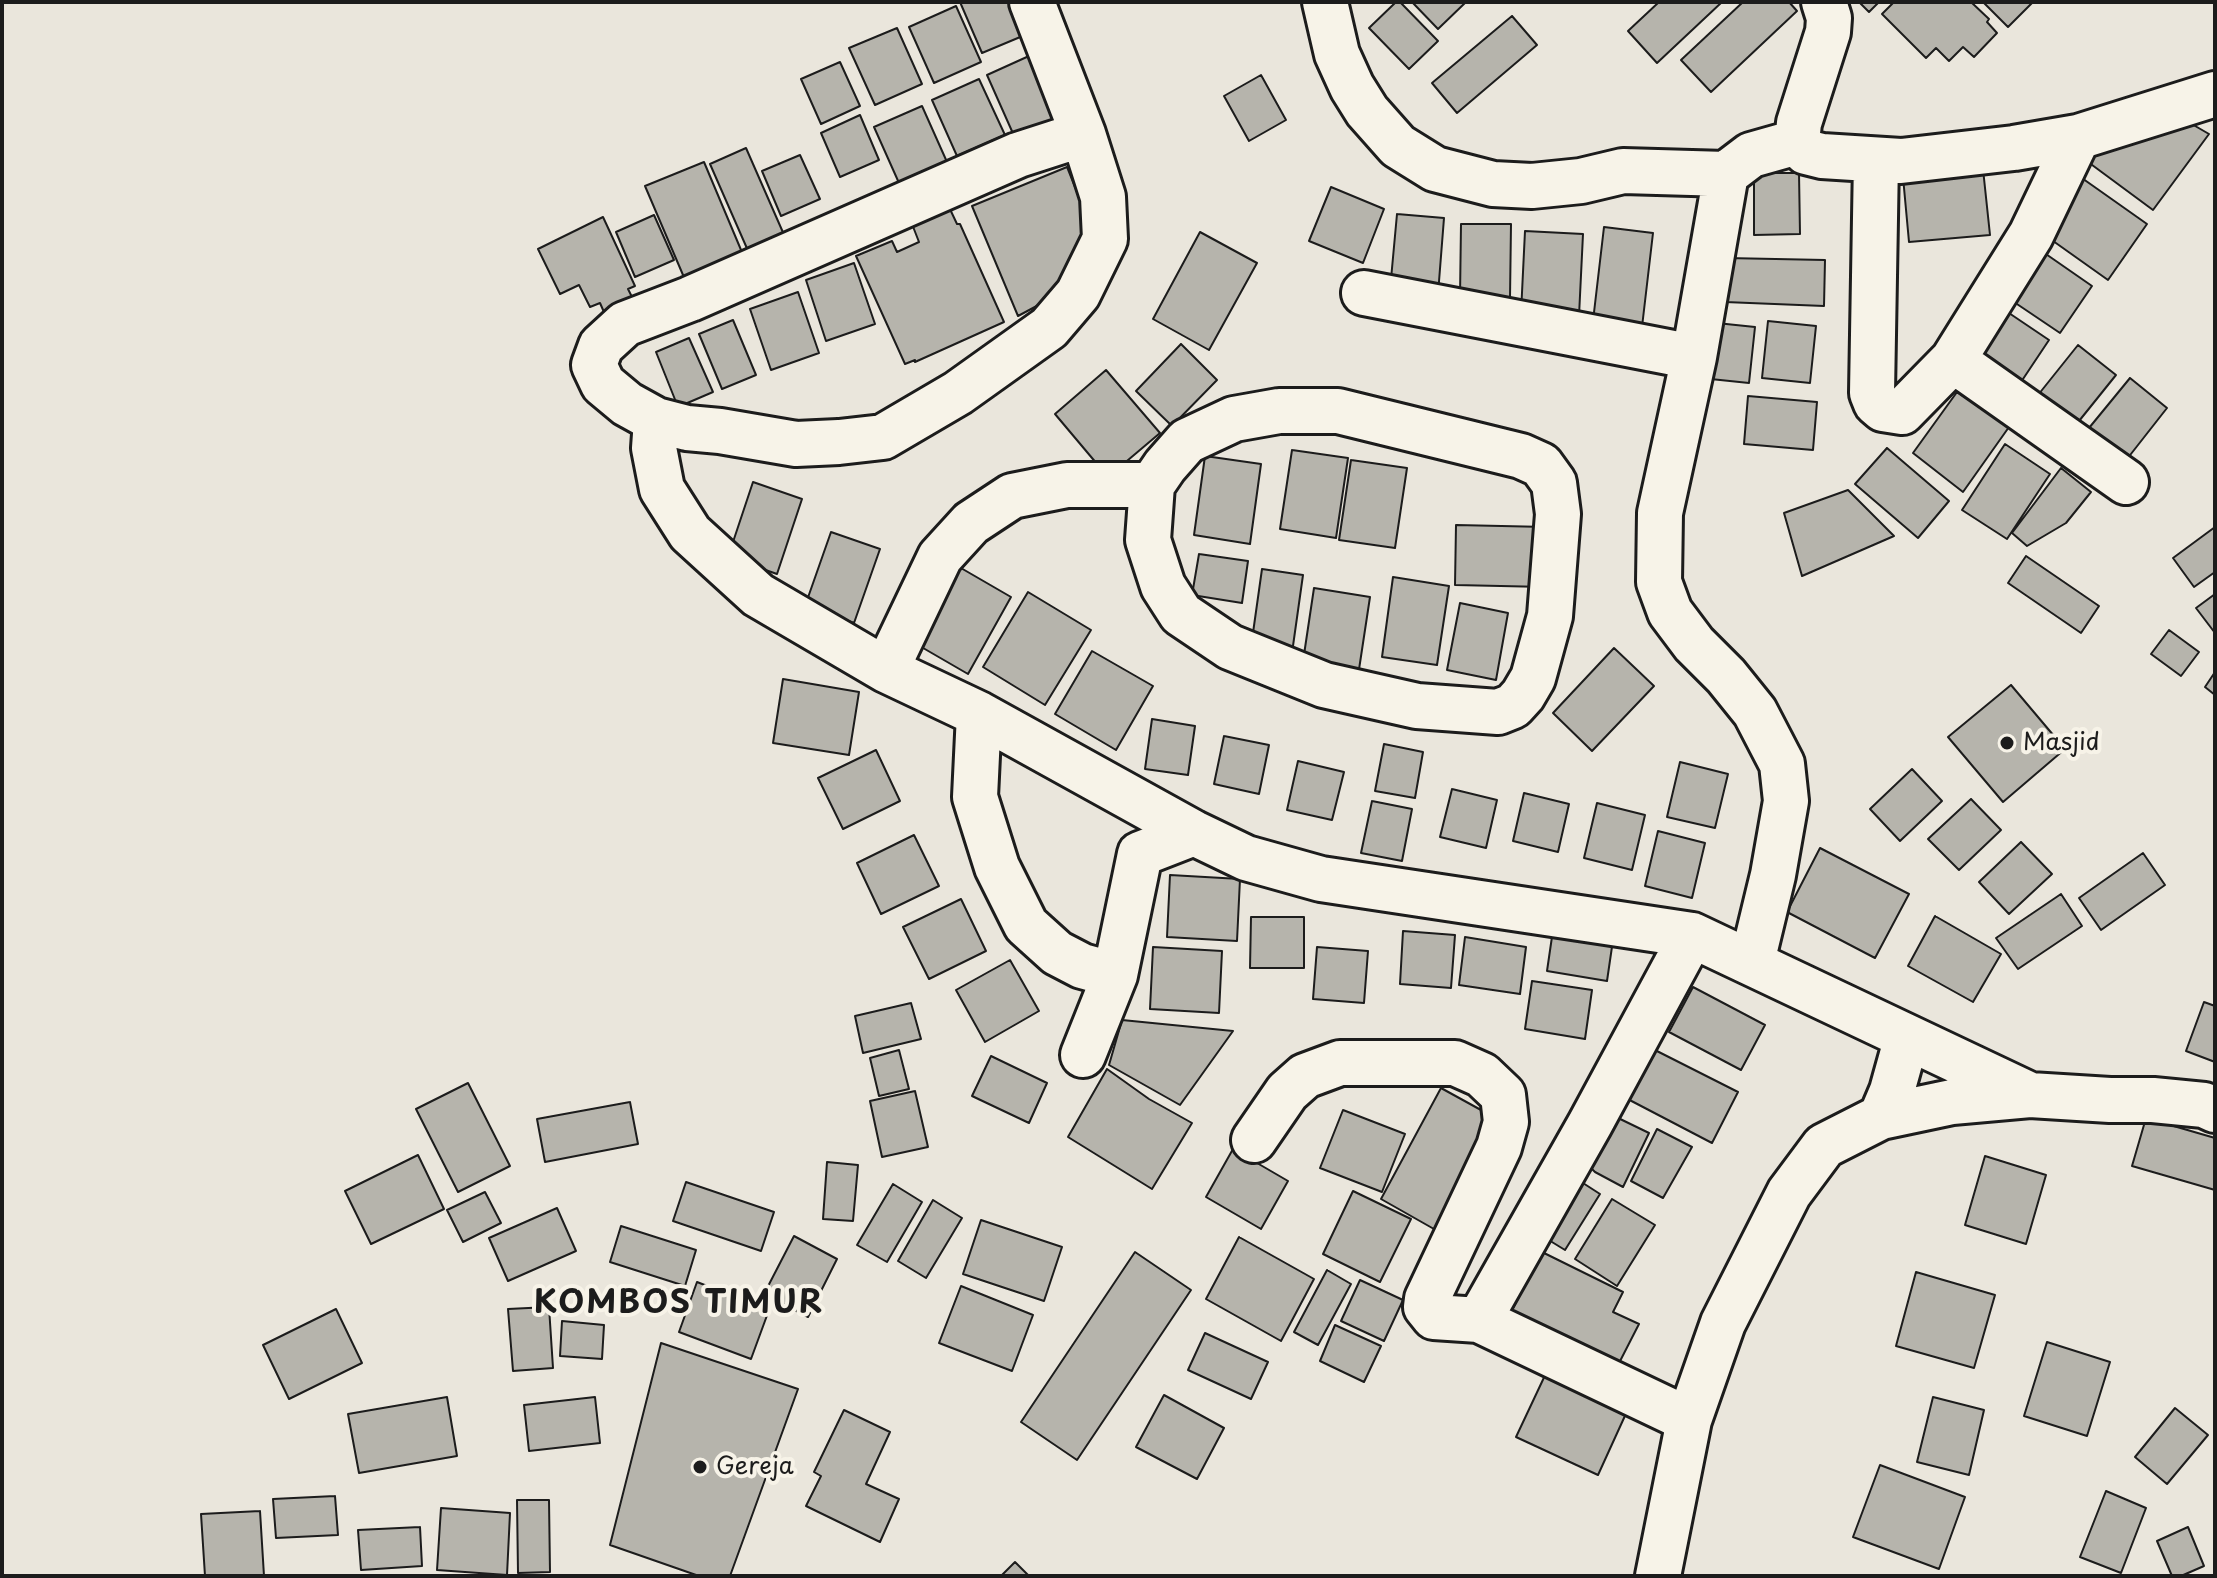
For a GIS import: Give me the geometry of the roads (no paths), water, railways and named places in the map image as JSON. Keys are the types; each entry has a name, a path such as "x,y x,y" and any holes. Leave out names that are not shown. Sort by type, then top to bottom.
{"street":[{"path":"1032,2 1083,134 1103,197 1105,239 1078,294 1049,328 958,393 883,437 796,444 687,428 656,420 627,404 603,384 594,365 601,346 625,324 1018,155 1083,134"},
{"path":"1325,2 1337,54 1367,111 1398,146 1435,169 1493,184 1532,186 1581,181 1623,171 1726,174 1751,155 1797,142"},
{"path":"1824,2 1829,18 1828,32 1799,123 1797,142 1806,152 1822,156 1901,161 2014,148 2078,137 2215,94"},
{"path":"1876,160 1872,393 1883,409 1902,412 1953,360 2031,235 2078,137"},
{"path":"1726,174 1694,357 1660,513 1659,582 1670,612 1694,644 1726,676 1755,712 1782,764 1786,801 1773,875 1752,962"},
{"path":"1364,293 1694,357"},
{"path":"1953,360 2126,482"},
{"path":"1279,411 1338,411 1521,456 1541,465 1554,483 1558,514 1550,616 1533,678 1513,706 1498,712 1417,706 1324,685 1230,647 1181,614 1163,586 1148,540 1152,485 1187,441 1234,419 1279,411"},
{"path":"656,420 654,448 662,489 690,533 758,595 886,670 979,714 1194,833 1246,858 1321,879 1692,935 2030,1095"},
{"path":"886,670 940,557 971,523 1012,496 1067,485 1152,485"},
{"path":"979,714 975,797 997,867 1026,925 1057,953 1082,966 1115,975"},
{"path":"1083,1055 1115,975 1140,854 1194,833"},
{"path":"1479,1320 1692,935"},
{"path":"1881,1117 1892,1091 1907,1037"},
{"path":"1254,1140 1287,1092 1305,1076 1340,1063 1455,1063 1482,1075 1503,1095 1506,1122 1499,1147 1427,1299 1426,1307 1434,1317 1479,1320 1689,1420"},
{"path":"1658,1576 1689,1420 1723,1323 1789,1193 1824,1146 1881,1117 1952,1102 2030,1095 2153,1100 2204,1105 2215,1110"}],"place":[{"name":"Masjid","path":"2007,743"},
{"name":"Gereja","path":"700,1467"}],"district":[{"name":"KOMBOS TIMUR","path":"679,1304"}]}
